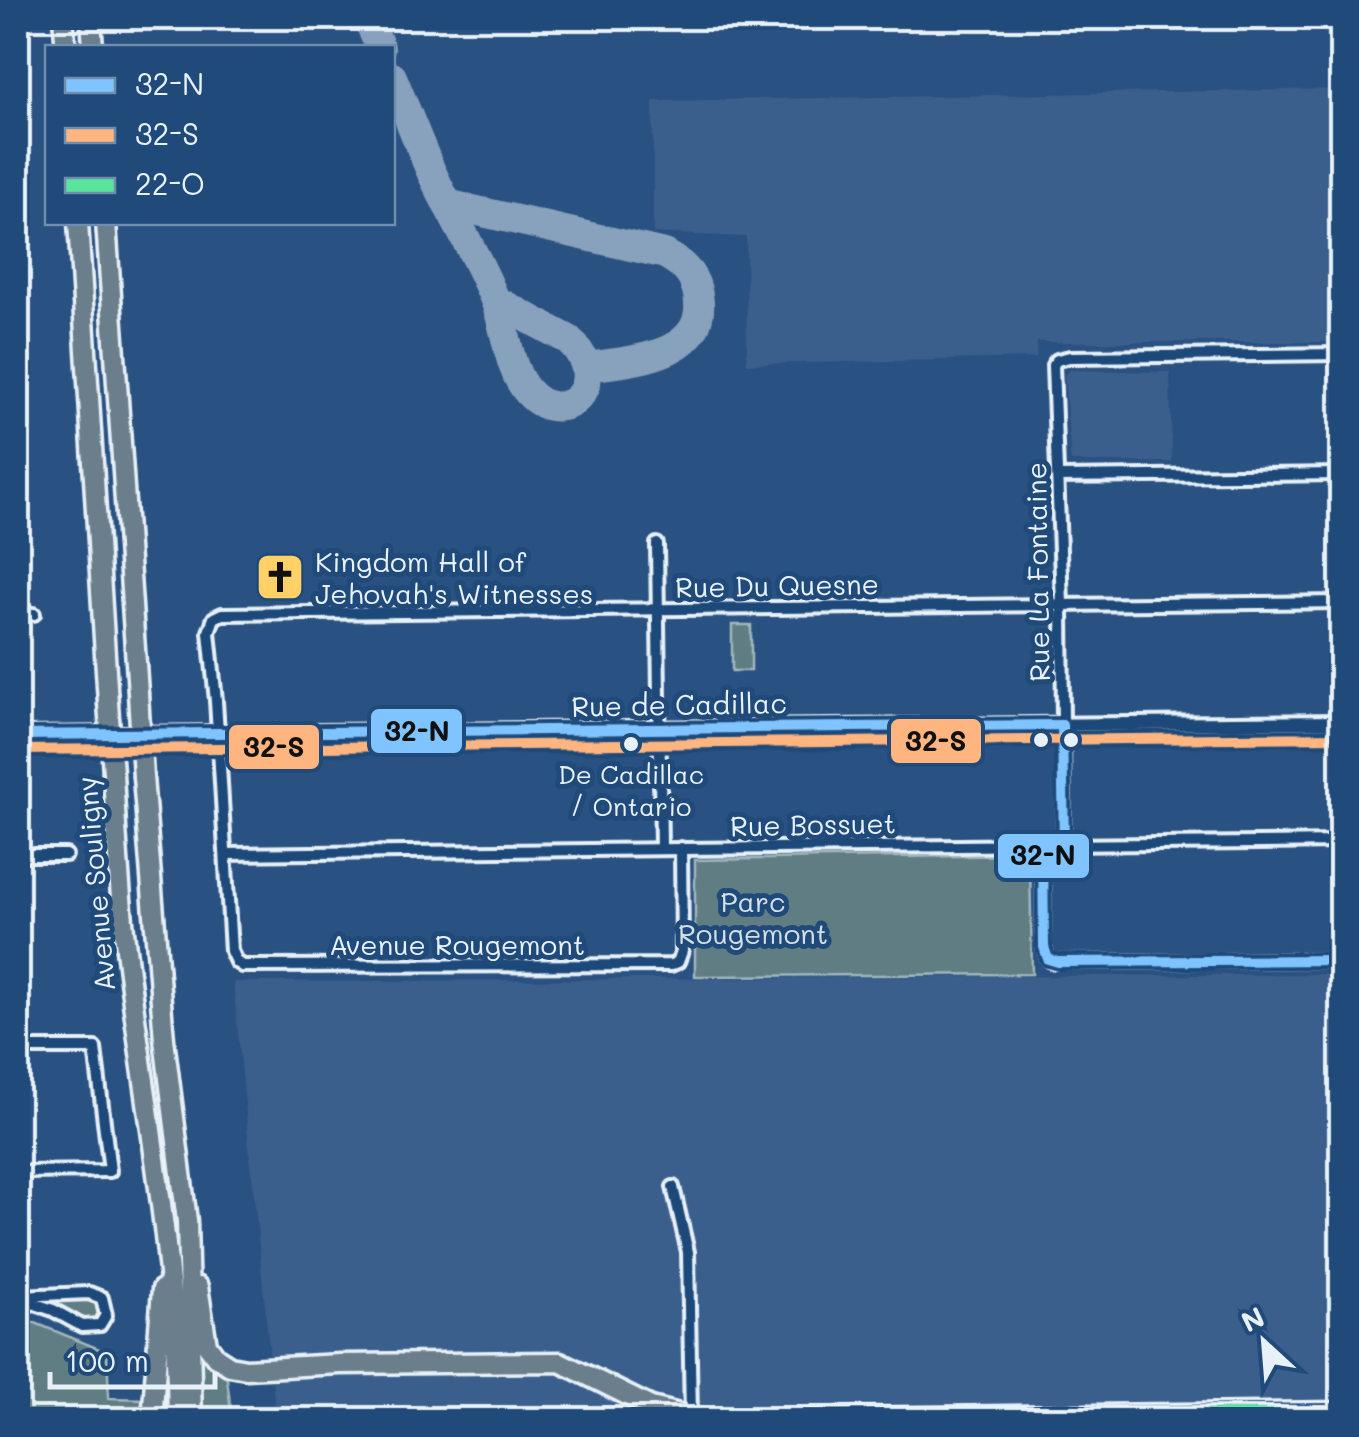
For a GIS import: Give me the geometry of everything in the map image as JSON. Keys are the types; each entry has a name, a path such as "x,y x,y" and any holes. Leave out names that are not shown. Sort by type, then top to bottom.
{"main road":[{"path":"64,18 66,45"},
{"path":"91,18 94,45"},
{"name":"Avenue Souligny","path":"78,225 125,946 165,1218 176,1340 178,1420"},
{"name":"Avenue Souligny","path":"106,225 163,1026 187,1221 192,1420"},
{"path":"152,1420 165,1218"},
{"path":"187,1221 205,1338 216,1358 246,1369 560,1362 651,1408 688,1419 1340,1414"}],"street":[{"name":"Rue La Fontaine","path":"1064,845 1062,604 1052,371 1057,360 1070,356 1342,354"},
{"path":"1058,477 1342,474"},
{"path":"657,544 660,848"},
{"name":"Rue Du Quesne","path":"226,854 209,632 214,618 228,614 1342,602"},
{"path":"18,614 34,614"},
{"name":"Rue de Cadillac","path":"18,735 1342,722"},
{"name":"Rue Bossuet","path":"226,854 1342,842"},
{"path":"1043,845 1044,947 1048,959 1342,960"},
{"name":"Avenue Rougemont","path":"226,854 231,951 242,966 664,966 678,962 682,951 681,848"},
{"path":"18,856 66,855"},
{"path":"18,1048 95,1048 110,1171 18,1172"},
{"path":"674,1187 688,1252 688,1419"},
{"path":"89,1293 102,1298 106,1315 100,1325 87,1327 18,1297 89,1293"}],"shaded area":[{"path":"1341,89 1341,342 1037,342 1036,358 747,364 746,237 653,233 653,101"},
{"path":"1070,370 1170,372 1172,462 1071,462 1064,375"},
{"path":"1341,974 1341,1419 276,1419 233,982"}],"green space":[{"path":"732,625 751,625 751,671 732,671"},
{"name":"Parc Rougemont","path":"1027,855 1032,974 695,976 695,860"},
{"path":"54,1301 91,1301 99,1306 100,1316 87,1321"},
{"path":"18,1316 107,1352 109,1398 148,1399 146,1419 18,1419"},
{"path":"203,1352 227,1379 232,1419 203,1419 197,1355"}],"taxiway":[{"path":"368,18 379,45"},
{"path":"395,84 430,169 495,300"},
{"path":"447,204 665,254 687,270 698,295 698,316 691,332 679,344 643,358 587,367"},
{"path":"495,300 569,340 582,356 587,372 579,397 556,407 529,393 516,372 495,300"}],"transit line":[{"name":"32-N","path":"18,735 1062,725 1064,845 1043,845 1044,947 1048,959 1342,960"},
{"name":"32-S","path":"18,750 1342,737"},
{"name":"22-O","path":"724,1420 1342,1412"}],"place":[{"name":"Kingdom Hall of Jehovah's Witnesses","path":"280,577"},
{"name":"De Cadillac / Ontario","path":"631,744"}]}
